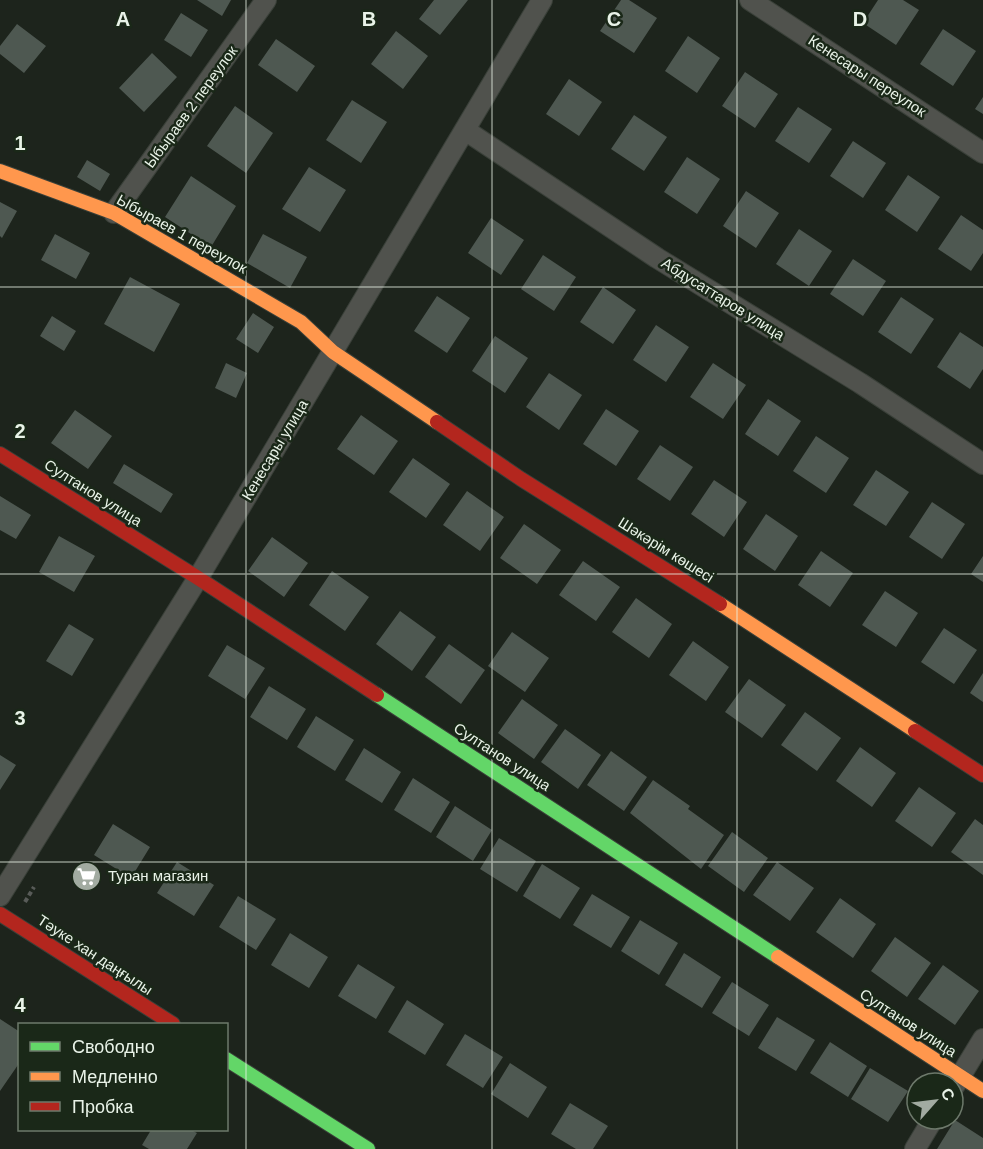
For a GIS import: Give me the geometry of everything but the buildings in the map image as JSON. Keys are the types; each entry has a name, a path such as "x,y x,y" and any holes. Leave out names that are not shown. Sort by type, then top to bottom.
{"street":[{"name":"Ыбыраев 2 переулок","path":"114,213 266,0"},
{"name":"Кенесары улица","path":"0,896 198,578 542,0"},
{"name":"Кенесары переулок","path":"750,0 983,153"},
{"name":"Абдусаттаров улица","path":"465,129 657,258 860,383 983,464"},
{"name":"Ыбыраев 1 переулок","path":"0,171 114,213 301,322 333,352"},
{"name":"Шәкәрім көшесі","path":"333,352 521,479 701,591 983,775"},
{"name":"Султанов улица","path":"0,454 198,578 940,1071"},
{"name":"Тәуке хан даңғылы","path":"0,914 171,1023"},
{"path":"964,1071 983,1039"},
{"path":"228,1060 368,1149"},
{"name":"Султанов улица","path":"965,1085 983,1091"},
{"path":"915,1149 926,1131"}],"traffic: fast":[{"path":"377,695 778,957"},
{"path":"228,1060 368,1149"}],"traffic: slow":[{"path":"0,171 114,213 301,322 333,352 437,422"},
{"path":"720,604 915,731"},
{"path":"778,957 983,1091"}],"traffic: jam":[{"path":"437,422 521,479 720,604"},
{"path":"0,454 198,578 377,695"},
{"path":"915,731 983,775"},
{"path":"0,914 171,1023"}],"place":[{"name":"Туран магазин","path":"87,876"}]}
